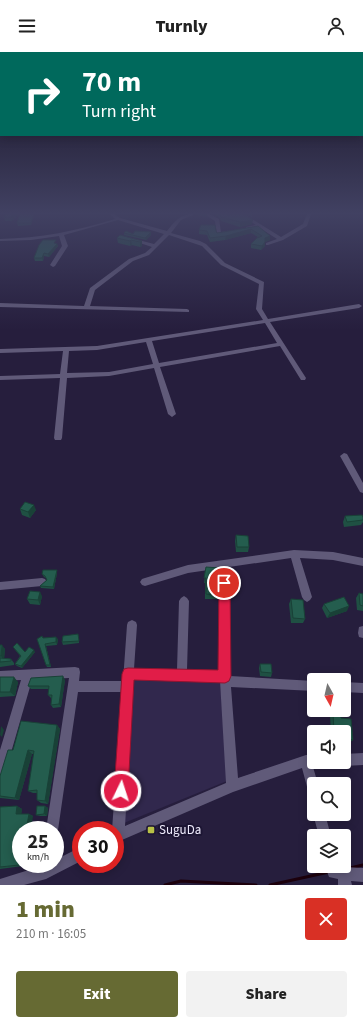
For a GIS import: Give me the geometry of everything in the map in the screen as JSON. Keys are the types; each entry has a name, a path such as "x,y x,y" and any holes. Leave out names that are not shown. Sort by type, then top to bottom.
{"street":[{"path":"53,265 61,253"},
{"path":"87,307 92,289 132,260 148,253"},
{"path":"211,253 222,264 262,283 259,309 303,378"},
{"path":"0,305 187,311"},
{"path":"0,351 97,348 359,306"},
{"path":"148,340 172,414"},
{"path":"0,378 109,374 281,344"},
{"path":"58,438 66,349"},
{"path":"344,456 359,476 363,490"},
{"path":"145,582 188,569 294,554 333,556 363,562"},
{"path":"294,554 307,597"},
{"path":"0,586 42,582"},
{"path":"224,583 225,679 232,786"},
{"path":"182,675 184,601"},
{"path":"117,821 132,625"},
{"path":"0,676 75,672 53,821"},
{"path":"0,770 28,674"},
{"path":"128,674 182,675 307,685"},
{"path":"73,686 128,687"},
{"path":"351,687 363,688"},
{"path":"351,760 363,759"},
{"path":"124,833 232,786 307,762"},
{"path":"1,885 33,873"},
{"path":"335,873 344,879 363,875"}],"shaded area":[{"path":"133,676 220,679 227,781 124,823"}],"building":[{"path":"36,253 49,253 44,253 42,258 34,258"},
{"path":"25,502 34,505 28,512 20,509"},
{"path":"362,515 363,520 347,522 345,516"},
{"path":"236,535 248,536 249,547 237,547"},
{"path":"206,567 220,568 218,595 206,594 206,578 204,578"},
{"path":"43,570 57,570 53,587 40,586 47,580 42,574"},
{"path":"30,591 40,592 38,600 27,599"},
{"path":"359,593 363,594 363,606 360,605"},
{"path":"344,597 349,606 330,613 324,604"},
{"path":"291,599 303,600 305,619 293,618"},
{"path":"78,634 79,641 62,642 63,636"},
{"path":"42,636 43,638 56,637 56,642 45,644 50,665 46,665 37,639"},
{"path":"17,643 25,652 29,647 34,650 21,666 15,664 21,656 13,647"},
{"path":"0,645 2,645 1,656 0,656"},
{"path":"0,658 11,659 11,661 0,662"},
{"path":"260,664 271,664 272,673 261,672"},
{"path":"63,676 59,704 51,705 52,695 48,695 49,686 28,686 31,678"},
{"path":"0,677 14,677 10,692 0,692"},
{"path":"333,717 351,719 353,740 351,740 351,725 334,725"},
{"path":"21,721 57,725 45,801 37,800 37,790 28,791 34,751 28,750 15,798 0,796 0,776 8,750 13,750"},
{"path":"17,806 16,814 29,814 28,821 12,821 12,866 0,867 0,807"},
{"path":"37,806 45,806 44,814 36,815"}],"waterway":[{"path":"351,868 363,865"},
{"path":"270,885 324,873"},
{"path":"165,885 181,881 256,885"}],"place":[{"name":"SuguDa","path":"151,830"}],"route":[{"path":"121,791 128,674 225,676 224,583"}]}
